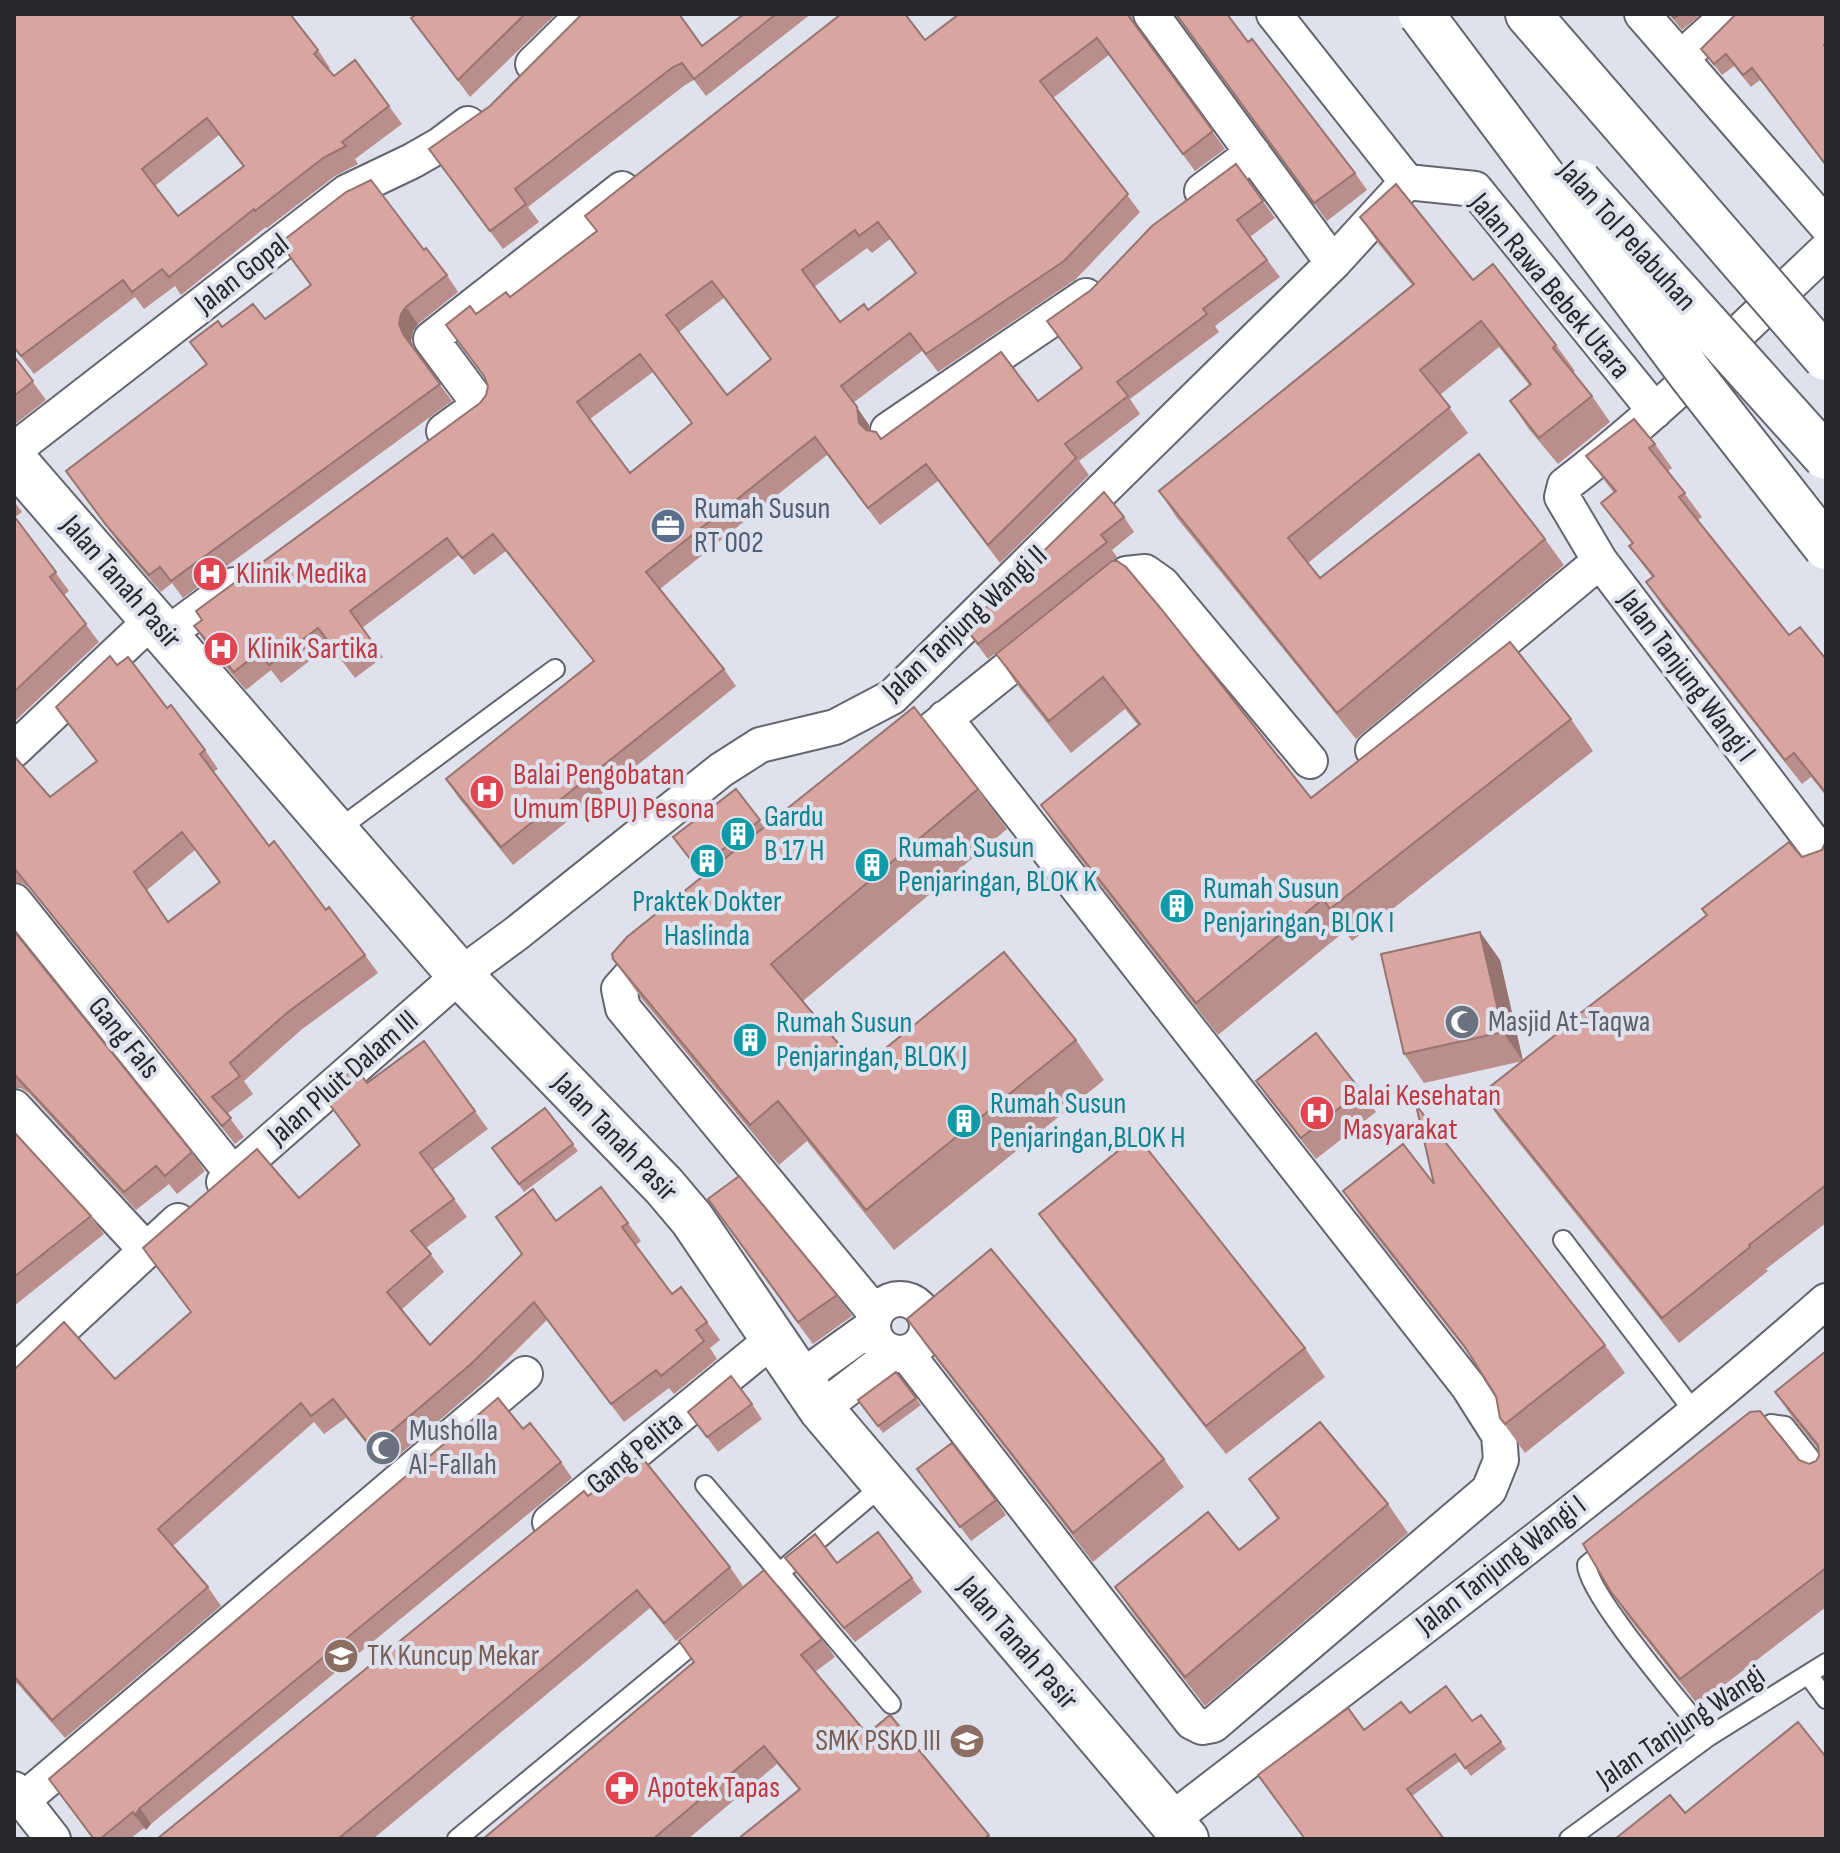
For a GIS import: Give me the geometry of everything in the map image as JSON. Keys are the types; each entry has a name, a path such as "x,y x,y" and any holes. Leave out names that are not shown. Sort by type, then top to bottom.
{"main road":[{"path":"1421,14 1693,377 1826,547"},
{"name":"Jalan Tol Pelabuhan","path":"1427,14 1826,457"},
{"path":"1528,14 1826,358"},
{"path":"1735,253 1826,326"},
{"name":"Jalan Tanah Pasir","path":"14,460 460,975 664,1186 692,1219 810,1394 883,1485 1178,1830"}],"street":[{"name":"Jalan Gopal","path":"14,450 347,192 440,145 498,98 584,14"},
{"path":"1151,14 1333,263"},
{"path":"1274,14 1407,182"},
{"path":"1642,14 1826,225"},
{"path":"1681,58 1730,14"},
{"path":"1176,210 1253,153"},
{"path":"417,451 480,405 431,339 644,172"},
{"name":"Jalan Tanjung Wangi II","path":"460,975 721,770 760,745 835,727 892,697 1333,263 1407,182"},
{"name":"Jalan Rawa Bebek Utara","path":"1407,182 1475,189 1655,411"},
{"path":"1655,411 1826,250"},
{"path":"888,430 1089,294 1110,272"},
{"name":"Jalan Tanjung Wangi I","path":"1655,411 1565,485 1562,497 1600,561 1826,859"},
{"path":"1373,750 1600,561"},
{"path":"14,750 160,627 254,570"},
{"path":"909,748 1126,574 1145,572 1162,584 1310,761"},
{"path":"690,924 642,963 619,989 623,1008 875,1320 876,1338 883,1347 900,1353 1192,1722 1202,1727 1213,1725 1489,1490 1501,1460 1499,1435 1468,1386 945,718"},
{"name":"Gang Fals","path":"14,901 233,1174"},
{"name":"Jalan Pluit Dalam III","path":"14,1373 145,1249 460,975"},
{"path":"14,1107 145,1249"},
{"path":"894,1300 907,1300 918,1305 928,1327 925,1339 917,1348 810,1394 875,1320 884,1305 894,1300"},
{"name":"Jalan Tanjung Wangi I","path":"1178,1830 1695,1413 1826,1301"},
{"name":"Gang Pelita","path":"529,1540 772,1340"},
{"path":"53,1839 18,1794 525,1374"}],"lane":[{"path":"336,831 555,669"},
{"path":"1563,1240 1695,1413"},
{"path":"1737,1445 1763,1426 1778,1424 1792,1433 1826,1478"},
{"path":"705,1485 891,1704"},
{"path":"745,1602 883,1485"},
{"path":"1620,1538 1587,1565 1587,1573 1606,1606 1708,1737"},
{"path":"457,1839 722,1620"},
{"name":"Jalan Tanjung Wangi","path":"1569,1839 1708,1737 1826,1663"},
{"path":"1809,1676 1826,1699"}],"building":[{"path":"14,14 290,14 318,50 314,54 334,76 355,60 389,106 342,142 346,146 323,158 254,209 169,277 162,269 132,292 123,280 21,356 14,347","holes":["207,118 244,166 178,216 142,169"]},
{"path":"417,14 525,14 458,80 411,18"},
{"path":"582,14 679,14 702,46 744,14 776,14 694,79 682,63 673,67 515,189 526,204 490,231 429,149 490,106"},
{"path":"841,14 905,14 925,40 959,14 1127,14 1213,131 1183,154 1097,38 1040,81 1128,194 1064,261 926,354 910,333 841,386 857,407 859,423 866,430 876,432 881,439 1001,352 1038,401 1082,368 1047,321 1091,290 1152,226 1236,164 1263,201 1237,220 1267,260 1203,309 1207,314 1117,382 1128,396 1065,444 1076,458 988,545 926,464 868,508 815,437 646,572 724,669 501,847 446,779 594,661 493,534 462,558 447,538 350,611 371,640 343,661 318,628 269,665 259,652 234,672 194,626 202,620 196,611 480,403 488,386 484,376 446,325 470,306 476,314 506,292 510,297 597,231 585,216","holes":["878,222 916,273 868,310 864,304 840,322 802,270 855,230 859,236","712,281 771,359 727,395 666,315","640,354 692,423 630,473 577,402"]},
{"path":"1176,14 1227,14 1248,42 1252,39 1355,173 1314,203"},
{"path":"1736,14 1826,14 1826,165 1752,68 1743,75 1726,54 1714,64 1701,49"},
{"path":"371,180 447,275 406,307 399,324 440,384 171,581 160,567 149,575 106,525 66,471 207,364 190,342 218,321 222,327 253,304 265,319 311,285 280,243 346,192"},
{"path":"1396,184 1473,280 1493,264 1592,396 1539,438 1510,401 1531,384 1481,321 1420,370 1450,407 1288,538 1320,578 1479,454 1545,539 1337,713 1159,491 1414,284 1360,217"},
{"path":"14,356 33,381 14,396"},
{"path":"1634,419 1655,444 1649,448 1685,493 1679,497 1789,635 1800,627 1826,659 1826,793 1794,753 1785,760 1646,582 1654,576 1629,546 1633,543 1601,503 1616,491 1586,456"},
{"path":"1104,492 1124,517 1101,535 1107,542 978,644 965,628"},
{"path":"14,516 56,572 50,577 86,624 14,692"},
{"path":"1112,561 1126,567 1311,798 1510,642 1571,719 1330,909 1323,899 1196,1003 1041,805 1140,724 1103,677 1049,721 996,654"},
{"path":"110,656 117,665 128,657 167,708 171,705 205,750 200,754 269,846 274,841 326,910 329,907 365,955 288,1012 230,1063 240,1076 212,1097 231,1118 222,1126 14,868 14,756 50,797 97,761 56,707","holes":["182,832 220,882 168,922 134,872"]},
{"path":"914,707 978,789 771,964 860,1069 1004,952 1076,1040 866,1210 778,1101 750,1125 612,954 627,937"},
{"path":"736,789 760,820 698,869 673,837"},
{"path":"1826,841 1826,1185 1662,1318 1482,1093 1707,915 1702,909 1789,842 1802,857 1822,850"},
{"path":"14,931 192,1152 165,1176 156,1166 124,1192 14,1074"},
{"path":"1480,932 1503,1032 1404,1054 1381,954"},
{"path":"1316,1033 1361,1091 1301,1138 1256,1081"},
{"path":"424,1041 475,1111 420,1153 454,1199 411,1231 431,1254 387,1292 430,1345 522,1254 496,1217 533,1189 556,1221 601,1187 628,1223 622,1227 672,1294 681,1287 707,1322 696,1330 704,1341 661,1376 656,1370 611,1404 534,1302 471,1364 372,1448 333,1399 311,1416 301,1403 158,1529 208,1587 52,1720 14,1676 14,1370 64,1322 115,1379 191,1312 143,1248 257,1149 299,1198 360,1145 321,1093 356,1068 367,1083"},
{"path":"1416,1105 1605,1345 1505,1424 1500,1418 1496,1396 1465,1347 1343,1191 1403,1144 1434,1184"},
{"path":"545,1108 573,1144 519,1184 492,1148"},
{"path":"14,1132 91,1216 14,1277"},
{"path":"1137,1136 1305,1348 1206,1426 1039,1214"},
{"path":"739,1176 837,1295 798,1322 708,1199"},
{"path":"991,1249 1164,1459 1073,1533 907,1319"},
{"path":"1826,1351 1826,1568 1680,1679 1611,1592 1583,1544 1750,1412 1760,1411 1799,1460 1809,1464 1816,1461 1818,1445 1775,1392"},
{"path":"896,1372 916,1398 878,1426 858,1400"},
{"path":"731,1376 752,1404 707,1437 688,1412"},
{"path":"498,1398 523,1429 530,1423 561,1462 135,1815 133,1812 100,1839 94,1839 49,1779"},
{"path":"1320,1422 1388,1504 1185,1677 1115,1587 1208,1512 1239,1550 1279,1518 1249,1479"},
{"path":"952,1443 996,1500 960,1527 917,1469"},
{"path":"640,1455 730,1567 664,1623 637,1590 338,1839 157,1839 584,1491 588,1496"},
{"path":"878,1532 912,1578 844,1628 785,1558 815,1534 837,1563"},
{"path":"764,1570 822,1639 801,1655 867,1734 890,1715 989,1835 984,1839 738,1839 800,1789 764,1746 653,1839 483,1839 694,1662 679,1641"},
{"path":"1446,1686 1472,1721 1481,1715 1501,1742 1465,1768 1455,1754 1407,1789 1444,1839 1305,1839 1258,1775 1348,1708 1364,1730 1401,1702 1410,1713"},
{"path":"1798,1722 1826,1757 1826,1839 1615,1839 1670,1795 1685,1813"}],"place":[{"name":"Rumah Susun RT 002","path":"668,526"},
{"name":"Klinik Medika","path":"210,574"},
{"name":"Klinik Sartika","path":"221,649"},
{"name":"Balai Pengobatan Umum (BPU) Pesona","path":"487,792"},
{"name":"Gardu B 17 H","path":"738,834"},
{"name":"Praktek Dokter Haslinda","path":"707,861"},
{"name":"Rumah Susun Penjaringan, BLOK K","path":"872,865"},
{"name":"Rumah Susun Penjaringan, BLOK I","path":"1177,906"},
{"name":"Masjid At-Taqwa","path":"1462,1022"},
{"name":"Rumah Susun Penjaringan, BLOK J","path":"750,1040"},
{"name":"Balai Kesehatan Masyarakat","path":"1317,1113"},
{"name":"Rumah Susun Penjaringan,BLOK H","path":"964,1121"},
{"name":"Musholla Al-Fallah","path":"383,1448"},
{"name":"TK Kuncup Mekar","path":"341,1656"},
{"name":"SMK PSKD III","path":"967,1741"},
{"name":"Apotek Tapas","path":"622,1788"}]}
